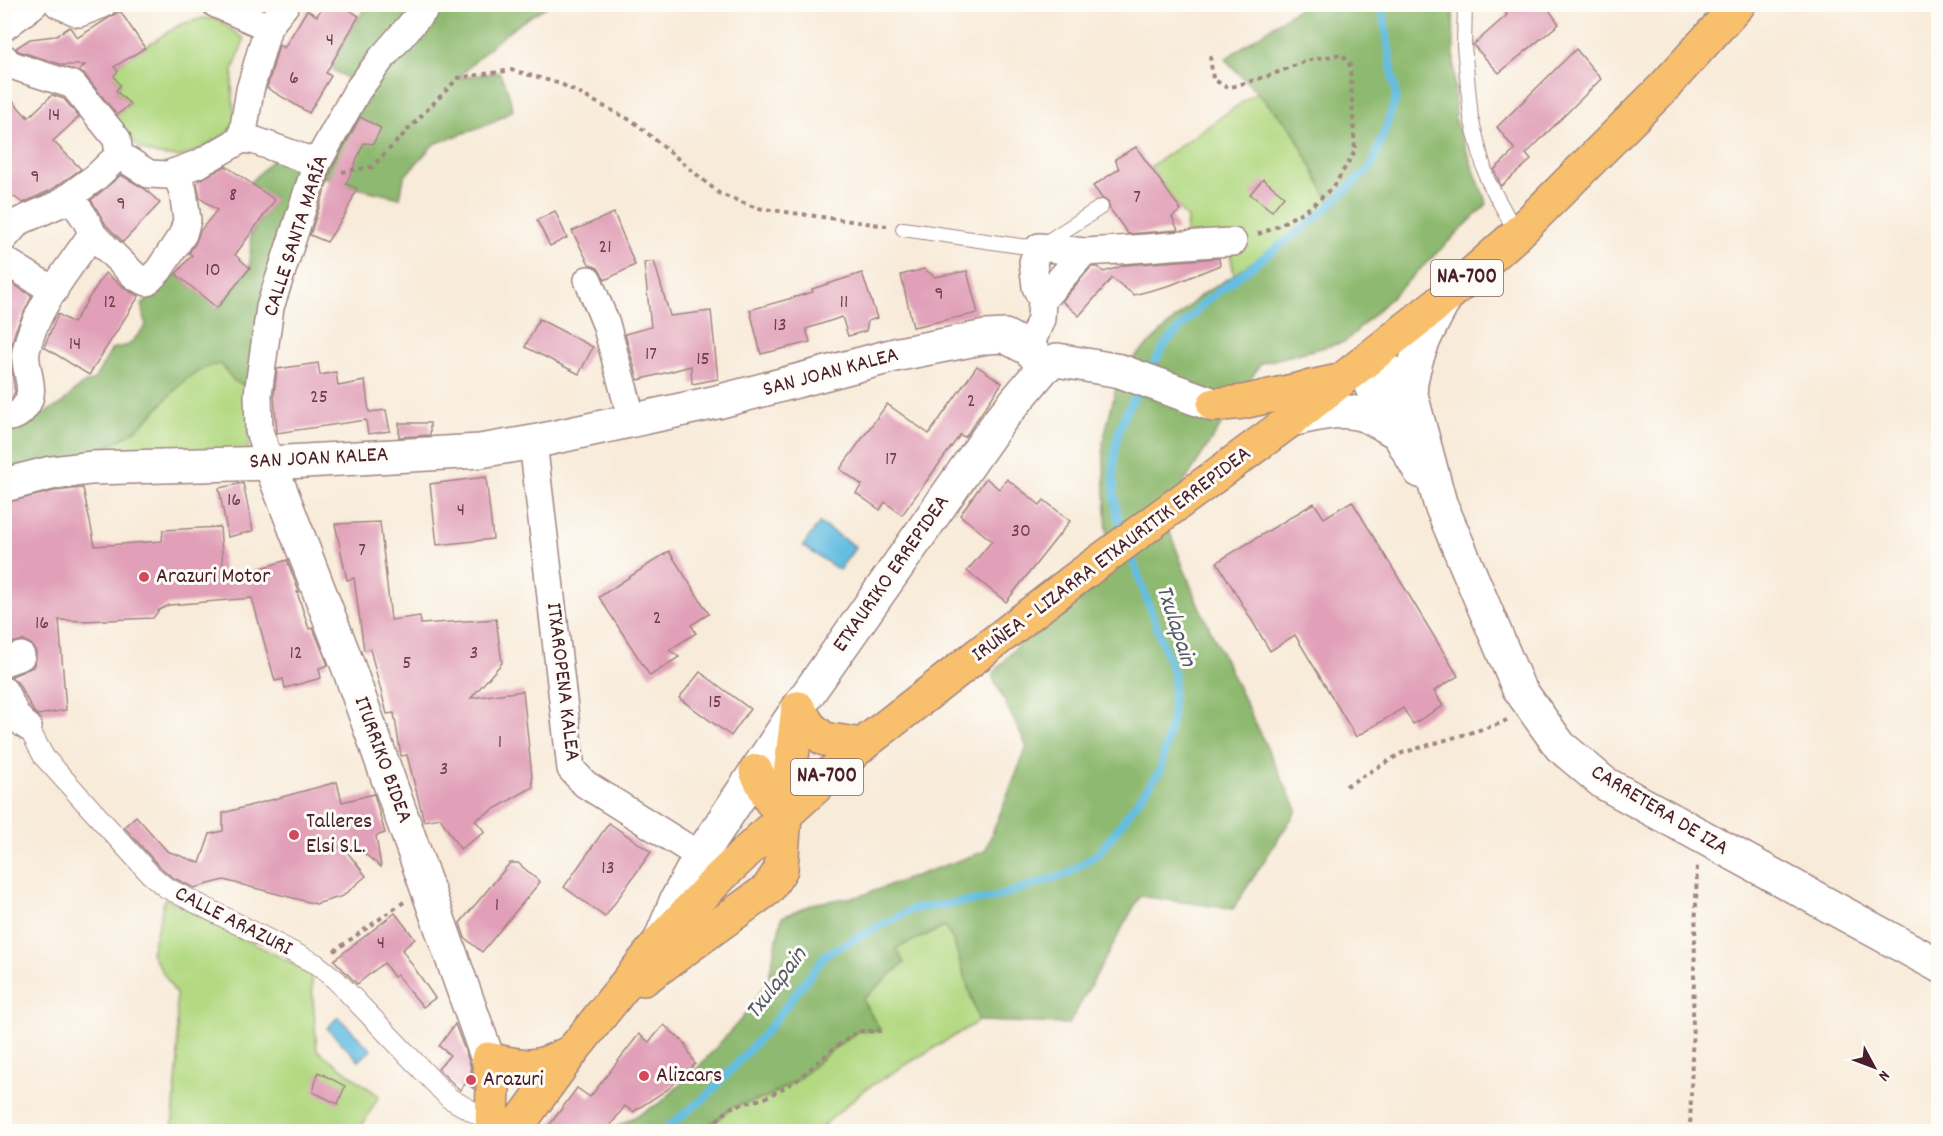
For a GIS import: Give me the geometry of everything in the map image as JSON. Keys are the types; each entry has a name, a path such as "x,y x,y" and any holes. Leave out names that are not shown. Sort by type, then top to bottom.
{"main road":[{"name":"IRUÑEA - LIZARRA ETXAURITIK ERREPIDEA","path":"500,1129 534,1103 660,941 717,880 862,745 1074,580 1291,420 1446,297 1516,234 1663,88 1739,4"},
{"path":"1204,402 1243,402 1355,369"},
{"path":"1204,402 1245,427 1261,442"},
{"path":"798,708 810,727 824,739 862,745"},
{"path":"609,1004 768,889 781,869 798,708"},
{"path":"756,771 771,801 785,815"},
{"path":"490,1071 551,1063 573,1050"},
{"path":"490,1071 499,1090 515,1099 534,1103"},
{"path":"490,1071 500,1129"}],"street":[{"path":"4,27 34,4"},
{"path":"58,4 79,13 103,4"},
{"path":"216,4 268,27"},
{"path":"242,139 250,90 268,27 286,4"},
{"name":"CALLE SANTA MARÍA","path":"270,463 259,430 258,394 270,307 317,163 357,91 381,59 428,5"},
{"path":"4,58 9,64 73,85 117,139 119,155"},
{"path":"119,155 149,174 168,175 200,163 242,139 256,141 317,163"},
{"path":"9,224 59,204 96,177 119,155"},
{"path":"69,197 85,218 92,234 136,277 147,282 159,270 183,234 187,220 183,191 175,172"},
{"path":"4,417 20,414 29,403 30,382 26,353 42,311 92,234"},
{"path":"1204,402 1119,371 1037,357 1042,300 1036,287 1033,262 1039,247 1084,252 1233,242"},
{"path":"1042,300 1084,252"},
{"path":"4,260 54,291"},
{"path":"588,280 606,324 632,420"},
{"path":"1410,391 1412,370 1422,340 1446,297"},
{"name":"SAN JOAN KALEA","path":"4,484 51,473 91,468 270,463 480,451 717,402 899,354 986,337 1005,336 1037,357"},
{"name":"ETXAURIKO ERREPIDEA","path":"660,941 677,899 700,856 798,708 1000,420 1037,357"},
{"path":"1355,369 1389,371 1410,391"},
{"name":"CARRETERA DE IZA","path":"1355,369 1371,386 1440,503"},
{"name":"CARRETERA DE IZA","path":"1410,391 1440,503 1518,687 1560,746 1604,783 1938,965"},
{"path":"1291,420 1326,412 1348,411 1369,417 1398,434"},
{"name":"ITXAROPENA KALEA","path":"532,441 571,769 585,784 700,856"},
{"name":"ITURRIKO BIDEA","path":"270,463 344,654 490,1071"},
{"name":"CALLE ARAZURI","path":"4,691 12,711 28,727 44,757 150,874 165,887 316,964 336,980 449,1098 500,1129"}],"lane":[{"path":"1465,4 1464,46 1471,118 1486,179 1516,234"},
{"path":"903,229 1039,247 1101,207"}],"path":[{"path":"1210,56 1213,80 1228,88 1306,61 1342,54 1350,65 1355,151 1334,186 1311,207 1272,229 1233,242"},
{"path":"317,163 339,172 372,167 458,78 512,70 561,84 633,122 720,194 757,208 903,229"},
{"path":"1346,786 1402,753 1496,726 1532,707"},
{"path":"1690,1131 1698,833"},
{"path":"316,964 427,887"},
{"path":"703,1131 732,1107 765,1098 796,1081 858,1031 881,1031"}],"green space":[{"path":"367,5 549,5 501,37 459,78 499,72 507,88 513,110 494,122 434,144 404,177 400,198 357,188 317,175 357,91 344,76 333,70 334,52 337,54"},
{"path":"1303,5 1453,5 1455,121 1487,204 1345,342 1261,363 1163,515 1197,602 1297,810 1233,909 1140,896 1069,1024 979,1021 953,940 945,927 896,948 904,963 862,1000 881,1031 858,1031 796,1081 765,1098 732,1107 703,1131 612,1132 616,1127 660,1103 696,1070 743,1017 768,981 782,917 816,903 860,896 985,851 1027,747 992,675 1074,580 1107,535 1103,442 1120,371 1201,295 1234,275 1331,205 1292,129 1225,59"},
{"path":"203,18 217,19 244,39 233,71 235,122 227,133 201,149 180,157 158,155 141,149 111,120 130,104 116,91 120,85 114,76 114,67 179,25"},
{"path":"1257,92 1292,129 1331,205 1234,275 1230,252 1185,244 1187,219 1150,167"},
{"path":"274,158 308,167 252,389 234,381 221,364 206,368 180,384 148,419 123,438 80,457 5,478 4,430 8,431 60,405 81,385 94,380 112,349 129,345 146,326 142,305 176,274 218,308 250,268 251,234 274,200 250,183"},
{"path":"221,364 234,381 252,389 248,452 83,457 125,437 154,413 190,374 209,365"},
{"path":"165,898 311,973 317,1050 379,1096 359,1131 172,1131 178,1059 176,994 151,953"},
{"path":"945,927 953,940 979,1021 864,1090 817,1131 703,1132 732,1107 765,1098 858,1031 880,1031 862,1000 903,963 895,948"}],"water":[{"path":"819,523 856,547 839,570 803,546"},
{"path":"338,1017 371,1050 359,1061 327,1028"}],"building":[{"path":"324,4 340,4 359,16 326,73 331,76 309,113 267,88 279,45 284,48 307,10 317,16"},
{"path":"1499,4 1545,4 1559,24 1499,73 1473,45 1507,15"},
{"path":"120,11 145,48 114,67 118,71 114,76 120,85 116,91 130,104 117,115 85,75 79,71 85,65 63,65 18,51 16,48 30,39 55,36 70,27 77,38"},
{"path":"1576,49 1601,79 1526,154 1531,160 1501,186 1494,170 1515,150 1497,127"},
{"path":"4,91 27,117 27,114 29,117 52,95 64,99 79,117 53,141 81,169 51,190 23,203 4,190"},
{"path":"360,117 381,128 373,144 364,143 346,184 357,188 346,213 327,242 310,235 332,169"},
{"path":"1136,147 1181,210 1172,217 1178,230 1128,234 1110,209 1108,202 1093,186 1119,169 1115,159"},
{"path":"226,166 275,200 235,255 250,268 217,308 176,274 192,255 189,253 200,231 217,210 200,198 197,183"},
{"path":"121,175 145,189 160,203 123,242 106,225 91,200"},
{"path":"1263,179 1284,196 1272,211 1250,194"},
{"path":"555,211 567,238 550,246 537,220"},
{"path":"614,213 635,265 605,280 598,268 589,264 572,231"},
{"path":"1219,258 1220,265 1171,285 1134,295 1112,278 1079,316 1062,301 1091,267 1098,267 1104,272 1125,265"},
{"path":"654,261 670,316 711,311 718,379 692,384 691,366 638,380 625,334 651,327 644,263"},
{"path":"924,269 935,277 967,271 978,313 913,327 901,275"},
{"path":"105,273 139,296 89,375 44,347 58,314 73,323"},
{"path":"862,273 877,318 868,321 866,331 848,336 842,317 806,329 810,342 761,354 750,310 813,292 812,289"},
{"path":"8,281 32,296 16,329 11,347 10,360 15,392 11,399 4,401 4,287"},
{"path":"539,319 593,347 579,374 525,347"},
{"path":"318,363 320,375 336,372 338,386 365,381 369,412 386,410 390,431 368,434 366,420 277,433 274,395 277,369"},
{"path":"977,366 1002,383 965,437 960,435 902,515 885,502 880,510 856,493 862,485 840,469 887,404 929,434"},
{"path":"399,423 430,423 430,435 399,437"},
{"path":"486,477 493,539 437,545 430,484"},
{"path":"986,478 999,489 1007,479 1040,505 1044,500 1070,521 1006,602 967,571 992,541 960,515"},
{"path":"243,483 253,531 228,537 219,488"},
{"path":"83,488 95,546 162,541 163,530 220,527 224,580 287,560 309,629 313,628 328,665 319,668 321,678 285,688 283,679 275,681 252,598 169,605 159,610 153,618 59,620 66,710 38,715 34,712 18,683 10,677 33,667 36,650 23,640 4,645 4,503 54,491"},
{"path":"1352,501 1458,676 1434,691 1443,706 1413,724 1403,708 1356,737 1295,635 1270,651 1217,562 1314,503 1324,518"},
{"path":"380,522 391,620 420,616 421,624 496,619 502,663 471,698 523,691 533,787 475,820 485,832 460,849 440,818 424,821 407,755 401,756 394,713 387,714 370,649 364,650 354,578 347,580 335,524"},
{"path":"669,551 709,614 691,625 696,633 669,650 679,657 650,676 599,597"},
{"path":"700,672 750,709 731,736 679,698"},
{"name":"Talleres Elsi S.L.","path":"337,782 342,802 374,794 385,833 376,836 381,867 355,846 348,853 366,876 343,896 316,904 224,880 194,888 172,877 158,865 124,827 136,816 167,851 200,863 210,834 223,831 223,813"},
{"path":"609,823 651,852 605,917 564,887"},
{"path":"510,863 518,863 540,882 482,952 465,938 460,923"},
{"path":"395,913 415,939 402,950 435,998 423,1007 397,975 394,977 384,963 357,984 334,960"},
{"path":"455,1024 470,1064 474,1089 466,1083 460,1090 438,1069 450,1055 439,1046"},
{"name":"Alizcars","path":"664,1025 684,1042 695,1064 668,1089 633,1112 625,1106 606,1131 545,1131 577,1088 590,1097 639,1034 649,1042"},
{"path":"318,1072 345,1086 338,1104 313,1092"}],"waterway":[{"name":"Txulapain","path":"1148,373 1166,343 1206,301 1316,218 1372,166 1396,98 1382,4"},
{"name":"Txulapain","path":"1123,535 1114,491 1114,459 1120,429 1141,387"},
{"name":"Txulapain","path":"661,1132 706,1097 769,1028 826,954 912,909 993,898 1067,874 1100,852 1160,771 1172,718 1174,675 1129,550"}],"place":[{"name":"Arazuri Motor","path":"144,577"},
{"name":"Talleres Elsi S.L.","path":"294,835"},
{"name":"Alizcars","path":"644,1076"},
{"name":"Arazuri","path":"471,1080"}]}
